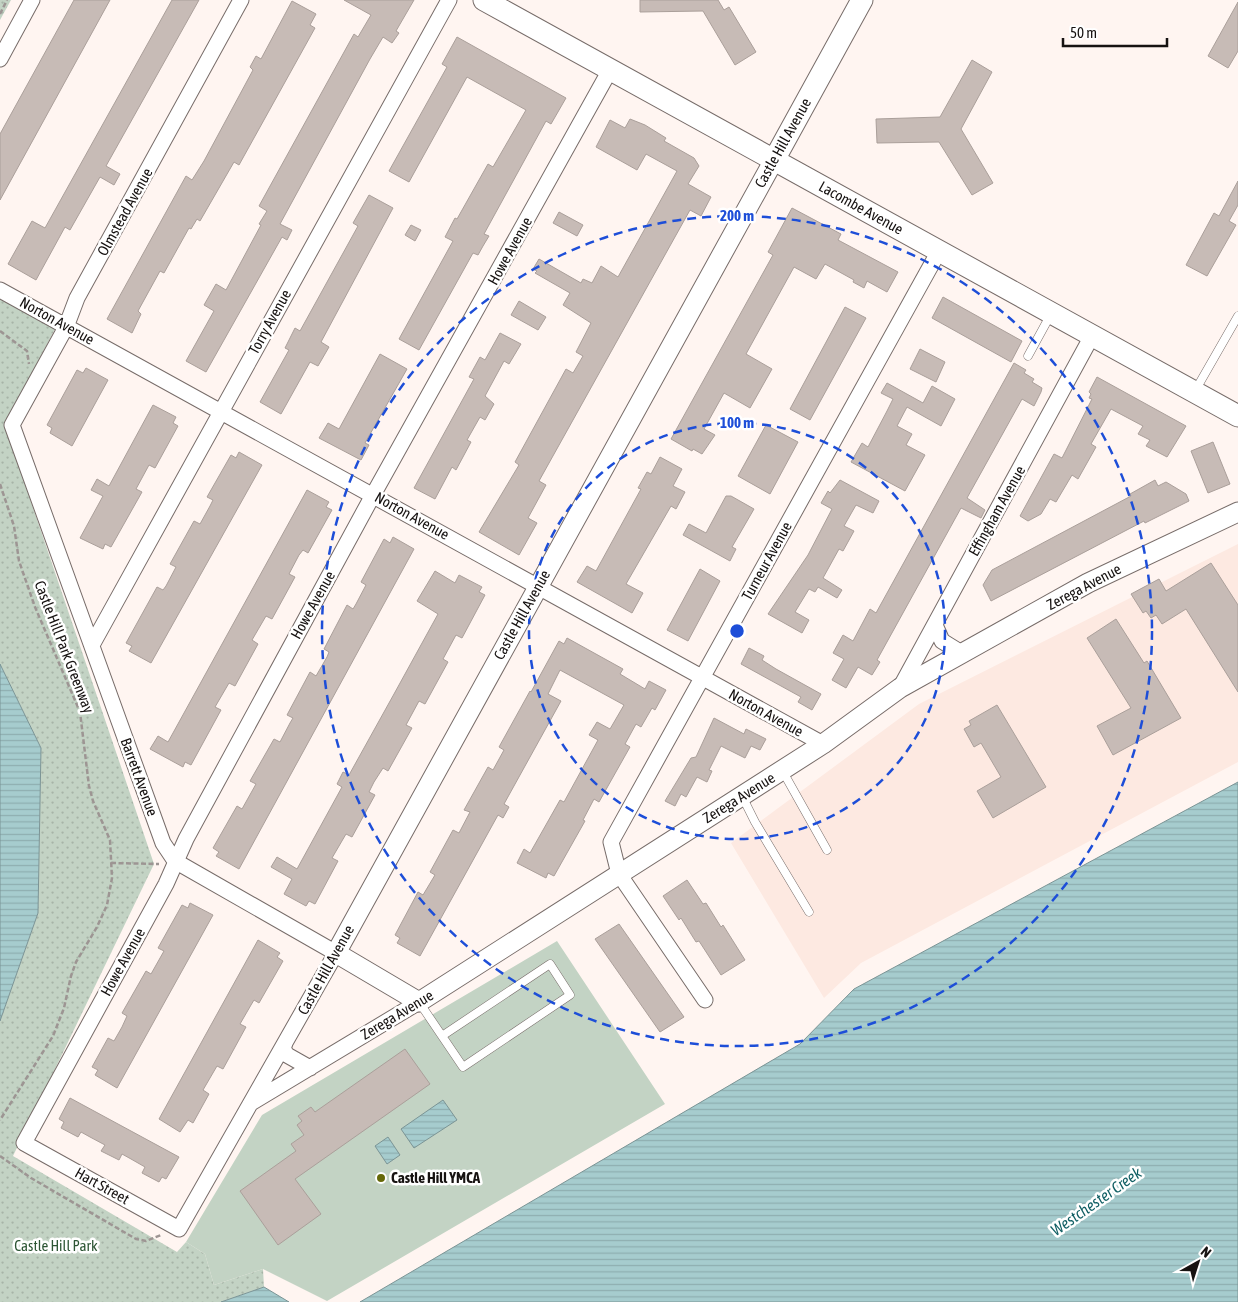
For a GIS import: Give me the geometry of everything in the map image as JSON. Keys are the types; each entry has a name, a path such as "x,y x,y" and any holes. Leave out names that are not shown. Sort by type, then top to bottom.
{"main road":[{"name":"Lacombe Avenue","path":"484,0 1093,334 1238,416"},
{"name":"Castle Hill Avenue","path":"774,160 862,0"}],"street":[{"path":"0,59 32,0"},
{"name":"Olmstead Avenue","path":"12,425 66,327 77,298 241,0"},
{"name":"Torry Avenue","path":"92,645 449,0"},
{"name":"Howe Avenue","path":"24,1143 166,884 175,861 374,495 610,70"},
{"name":"Castle Hill Avenue","path":"179,1229 336,953 774,160"},
{"name":"Turneur Avenue","path":"619,874 612,842 939,251"},
{"name":"Norton Avenue","path":"0,290 823,744"},
{"name":"Effingham Avenue","path":"900,688 1093,334"},
{"name":"Barrett Avenue","path":"12,425 163,843 175,861 419,1002"},
{"name":"Zerega Avenue","path":"251,1104 419,1002 742,796 823,744 900,688 1088,583 1238,512"},
{"path":"935,625 942,641 962,654"},
{"path":"619,874 705,1000"},
{"path":"285,1043 283,1049 287,1055 310,1068"},
{"name":"Hart Street","path":"24,1143 179,1229"}],"lane":[{"path":"1028,356 1052,312"},
{"path":"1195,391 1238,316"},
{"path":"782,770 827,850"},
{"path":"742,796 755,822 809,912"},
{"path":"419,1002 442,1036 463,1067 570,995 550,964 442,1036"}],"path":[{"path":"0,14 7,0"},
{"path":"0,330 27,350 29,355 28,370"},
{"name":"Castle Hill Park Greenway","path":"0,484 14,526 19,561 28,589 80,712 89,786 93,801 110,840 112,878 107,905 98,927 76,962 64,1008 53,1036 0,1120"},
{"path":"111,864 160,864"},
{"path":"0,1156 31,1178 136,1239 146,1241 161,1235"}],"shaded area":[{"path":"1238,544 1238,762 861,963 824,998 731,843 919,704"}],"green space":[{"path":"0,0 11,0 0,20"},
{"name":"Castle Hill Park","path":"0,294 56,327 5,425 154,864 13,1156 177,1252 186,1242 205,1254 214,1285 263,1269 264,1287 221,1302 0,1302 0,1021 38,913 41,748 0,664"},
{"name":"Castle Hill YMCA","path":"557,941 665,1104 327,1301 263,1269 214,1285 205,1254 186,1242 262,1115"}],"water":[{"path":"0,664 41,748 38,913 0,1021"},
{"name":"Westchester Creek","path":"1238,782 1238,1302 360,1302 800,1044 854,989"},
{"path":"443,1100 457,1120 414,1148 401,1129"},
{"path":"388,1137 400,1155 387,1164 375,1146"},
{"path":"264,1287 289,1302 221,1302"}],"building":[{"path":"74,0 110,0 0,200 0,134"},
{"path":"172,0 199,0 106,166 120,174 114,185 100,177 70,230 65,227 36,280 8,264 32,221 45,228"},
{"path":"344,0 414,0 396,31 399,33 392,43 383,37 370,59 280,224 292,230 287,240 282,237 206,372 186,361 214,311 204,305 216,284 226,290 267,211 259,206 354,34 358,37 371,15"},
{"path":"640,0 718,0 724,10 729,7 756,52 735,65 703,11 640,12"},
{"path":"292,1 316,14 310,25 315,28 239,165 234,162 200,221 197,219 191,229 189,228 164,273 160,271 138,311 141,314 132,333 107,319 186,176 192,180 204,161 253,70 250,67 256,56 261,59"},
{"path":"1238,2 1238,51 1228,68 1208,56"},
{"path":"457,37 566,98 551,124 546,121 484,234 489,236 478,255 473,253 419,350 399,339 453,241 445,237 455,218 457,219 488,164 493,167 526,110 467,77 409,182 389,171 447,67 442,64"},
{"path":"972,60 992,72 961,129 993,183 972,195 939,142 877,143 876,119 940,117"},
{"path":"630,119 645,125 666,138 664,141 694,158 699,166 688,184 711,197 701,216 690,210 539,481 546,485 528,518 537,523 519,555 479,532 519,465 515,462 566,369 573,373 583,356 576,352 591,323 563,305 570,293 535,273 537,271 533,269 539,259 581,283 583,279 592,283 601,266 618,277 677,171 646,154 637,170 596,147 610,120 625,128"},
{"path":"1238,181 1238,205 1229,221 1236,225 1207,276 1186,265 1214,213 1219,216"},
{"path":"369,195 393,208 321,342 329,347 318,366 310,362 281,414 260,402 289,350 285,348 295,328 300,331 358,226 353,223"},
{"path":"792,208 841,234 838,240 898,272 887,292 867,281 864,288 853,282 854,280 825,264 816,279 794,267 746,354 772,369 750,408 724,393 704,429 715,435 702,454 693,449 692,451 671,439 773,255 768,252"},
{"path":"559,212 583,225 577,236 553,223"},
{"path":"411,225 421,230 415,241 405,235"},
{"path":"943,297 1022,341 1011,362 932,318"},
{"path":"519,301 546,317 538,330 511,315"},
{"path":"845,307 866,318 810,420 790,409"},
{"path":"500,333 521,344 509,364 504,361 485,396 494,404 485,420 480,417 467,440 471,442 456,470 452,467 435,499 414,488 474,379 469,377 480,357 485,360"},
{"path":"920,349 945,362 936,382 910,369"},
{"path":"380,354 407,369 365,443 369,445 361,460 319,438 328,423 339,429"},
{"path":"1014,363 1026,370 1024,373 1034,379 1032,382 1042,388 1034,406 1022,399 967,498 985,510 981,518 961,508 877,660 880,662 872,675 858,667 846,688 832,680 844,659 833,653 843,635 853,641 870,609 876,613"},
{"path":"86,368 108,380 72,446 50,433 52,428 47,425 77,370 83,373"},
{"path":"1097,377 1186,426 1167,457 1146,446 1150,440 1138,434 1143,426 1111,409 1091,444 1096,447 1078,479 1072,475 1056,502 1050,499 1041,514 1028,521 1020,516 1054,454 1062,458 1092,399 1089,398 1091,394 1089,392"},
{"path":"887,383 923,403 932,386 955,399 941,426 907,407 897,426 912,434 906,445 925,455 905,491 851,462 862,443 868,447 893,399 881,393"},
{"path":"153,405 176,417 173,423 178,426 155,468 149,465 136,489 142,492 111,547 105,544 103,549 80,538 103,496 91,490 97,479 109,486"},
{"path":"766,425 798,442 770,494 738,476"},
{"path":"1213,442 1230,484 1208,493 1191,451"},
{"path":"239,452 262,465 151,663 129,651 132,646 126,643 157,587 163,590 166,586 176,567 170,564 194,521 200,524 213,500 207,497 231,455 236,458"},
{"path":"660,457 682,469 673,486 685,492 676,509 671,506 626,584 643,593 632,613 577,582 587,566 596,571 641,489 638,488 647,472 651,474"},
{"path":"840,480 879,501 873,513 856,505 844,526 854,531 843,551 839,549 823,578 842,590 837,598 818,587 815,592 809,589 795,612 809,620 802,633 768,614 808,555 832,509 821,503 828,491 830,493"},
{"path":"1155,480 1158,486 1166,482 1186,494 1189,501 1145,523 1144,521 991,601 983,585 992,570 1131,496 1130,494"},
{"path":"307,490 329,502 326,507 332,510 308,553 303,550 299,555 289,574 295,577 272,619 266,616 252,640 258,644 235,686 229,683 215,707 221,710 191,765 185,762 183,767 150,749 158,736 168,742"},
{"path":"726,496 731,496 754,509 732,547 736,549 730,561 683,535 689,524 706,533"},
{"path":"393,537 414,549 239,869 216,856 219,852 213,848 237,806 242,809 256,784 250,781 274,739 280,742 293,718 287,715 310,672 316,676 327,657 329,652 324,649 347,605 353,609 356,604 366,585 361,582 384,539 390,543"},
{"path":"1211,563 1238,605 1238,692 1186,609 1162,624 1156,615 1151,618 1146,611 1143,613 1131,594 1159,579 1166,591"},
{"path":"700,569 720,581 688,641 667,630"},
{"path":"435,571 455,583 459,575 482,587 479,592 485,595 462,638 456,635 443,659 448,662 425,704 419,701 406,725 412,728 388,771 383,768 374,782 369,792 375,795 352,837 346,834 332,858 338,861 315,904 309,901 306,906 284,894 292,879 271,867 277,857 297,869 342,787 337,784 343,772 349,775 394,694 438,614 417,601"},
{"path":"1116,619 1144,663 1147,661 1181,718 1113,755 1097,726 1131,708 1087,638"},
{"path":"567,638 623,669 620,674 645,689 649,681 666,690 655,710 652,708 641,727 636,724 625,744 630,747 599,802 594,799 583,820 585,821 554,876 548,873 546,878 517,863 524,849 530,853 560,800 564,802 598,740 589,735 597,722 610,729 624,705 560,670 548,694 561,701 504,804 509,807 503,818 498,815 420,956 397,943 400,938 395,935 418,892 423,895 435,875 430,872 453,830 459,833 470,812 464,810 488,767 493,770 504,750 499,747 530,691 559,641 564,644"},
{"path":"749,648 764,656 762,660 776,669 821,694 812,710 798,702 801,697 741,664"},
{"path":"997,705 1046,787 993,818 977,791 1001,777 981,743 974,747 964,729 971,725 969,721"},
{"path":"714,718 744,734 746,729 766,739 760,750 751,746 745,758 721,746 709,770 712,771 707,782 697,777 686,797 681,794 675,806 665,801 691,758 696,757"},
{"path":"687,880 703,904 706,903 721,927 723,925 745,960 721,975 699,941 696,942 681,918 679,920 663,896"},
{"path":"190,903 213,915 117,1088 95,1075 98,1070 92,1067 108,1038 114,1041 122,1027 127,1016 122,1013 146,971 151,974 164,951 158,948 182,905 188,908"},
{"path":"619,924 684,1017 660,1032 595,939"},
{"path":"258,940 280,953 277,957 283,961 259,1003 254,1000 240,1024 246,1027 223,1069 217,1066 203,1090 209,1094 193,1123 188,1120 180,1132 159,1119"},
{"path":"405,1049 430,1084 295,1179 321,1214 278,1245 240,1191 296,1151 291,1144 304,1135 297,1125 302,1121 298,1116 311,1107 315,1112"},
{"path":"70,1098 179,1157 166,1179 162,1177 159,1182 142,1173 145,1167 122,1154 119,1160 101,1151 105,1145 81,1132 78,1137 61,1128 64,1122 59,1119"}],"place":[{"name":"Castle Hill YMCA","path":"381,1178"}]}
